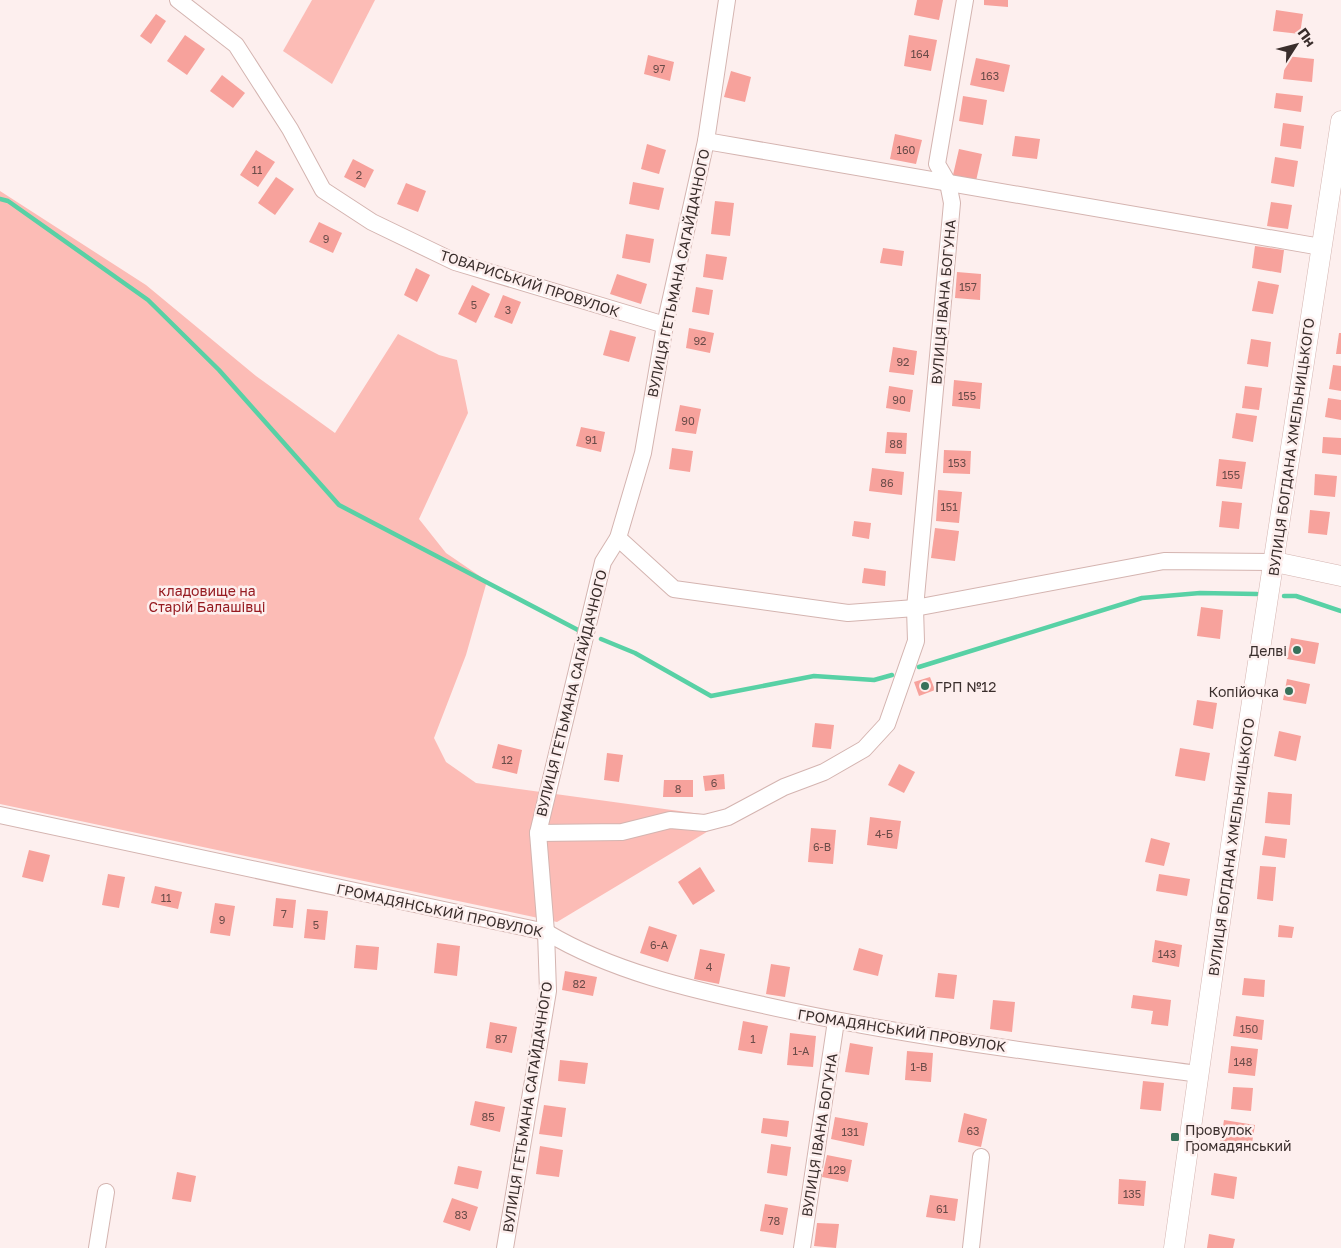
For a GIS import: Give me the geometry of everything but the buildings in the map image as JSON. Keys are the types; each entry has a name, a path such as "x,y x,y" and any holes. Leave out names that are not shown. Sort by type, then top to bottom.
{"street":[{"name":"ТОВАРИСЬКИЙ ПРОВУЛОК","path":"178,0 236,45 290,130 323,190 372,222 455,262 665,324"},
{"name":"ВУЛИЦЯ ГЕТЬМАНА САГАЙДАЧНОГО","path":"505,1248 548,991 546,932 538,833 593,598 603,562 618,538 643,453 665,324 706,141 727,0"},
{"name":"ВУЛИЦЯ ІВАНА БОГУНА","path":"915,608 952,203 948,183 937,164 965,0"},
{"name":"ВУЛИЦЯ БОГДАНА ХМЕЛЬНИЦЬКОГО","path":"1174,1248 1243,758 1275,562 1287,463 1341,121"},
{"path":"706,141 1321,247"},
{"path":"618,538 674,589 848,613 915,608 1164,561 1275,562 1341,576"},
{"path":"538,833 622,832 670,820 705,824 728,817 784,787 824,772 864,749 887,724 916,641 915,608"},
{"name":"ГРОМАДЯНСЬКИЙ ПРОВУЛОК","path":"0,815 546,932 574,949 686,988 836,1022 1199,1074"},
{"name":"ВУЛИЦЯ ІВАНА БОГУНА","path":"802,1248 836,1022"},
{"path":"971,1248 981,1157"},
{"path":"98,1248 106,1192"}],"green space":[{"path":"312,0 375,0 332,84 283,51"},
{"name":"кладовище на Старій Балашівці","path":"0,191 146,285 256,376 335,433 398,334 439,355 457,360 468,413 419,519 446,553 487,581 466,655 434,738 446,762 476,783 730,818 557,922 0,804"}],"waterway":[{"path":"0,199 8,201 148,300 219,370 339,505 578,630"},
{"path":"919,667 1142,598 1200,593 1257,594"},
{"path":"1284,596 1296,596 1341,611"},
{"path":"601,639 635,653 711,696 814,676 874,680 892,675"}],"place":[{"name":"Делві","path":"1297,650"},
{"name":"ГРП №12","path":"925,686"},
{"name":"Копійочка","path":"1289,691"},
{"name":"Провулок Громадянський","path":"1175,1137"}]}
